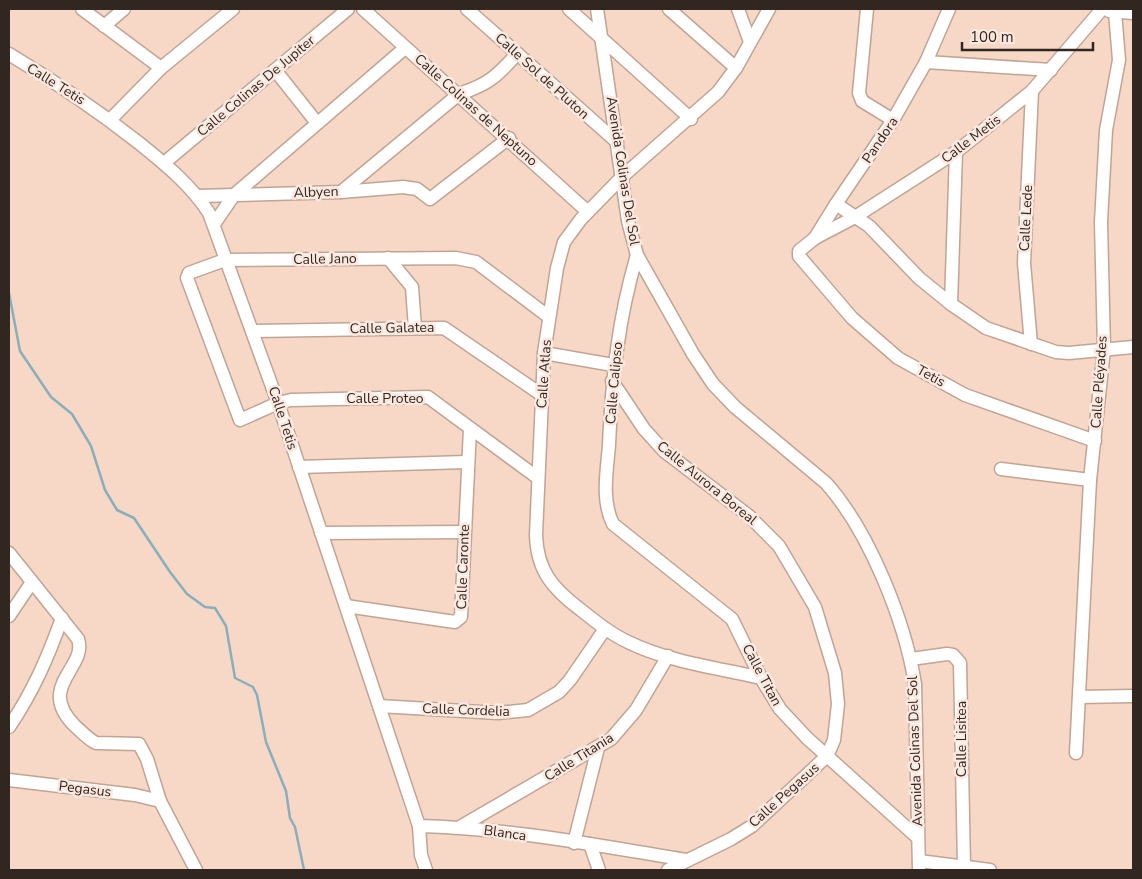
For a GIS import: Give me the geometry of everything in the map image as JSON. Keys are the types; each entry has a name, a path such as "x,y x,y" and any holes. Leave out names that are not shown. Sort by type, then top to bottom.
{"street":[{"path":"82,9 161,68"},
{"path":"104,26 124,9"},
{"name":"Calle Colinas De Jupiter","path":"164,163 348,9"},
{"name":"Calle Colinas de Neptuno","path":"363,9 509,138 588,212"},
{"name":"Calle Sol de Pluton","path":"467,9 617,142"},
{"path":"569,9 690,119"},
{"name":"Avenida Colinas Del Sol","path":"597,9 623,176 628,221 637,255 693,354 713,384 735,407 826,483 845,507 875,561 911,659 917,724 917,837 919,866"},
{"path":"669,9 736,68"},
{"path":"738,9 750,42"},
{"name":"Calle Atlas","path":"761,678 638,647 605,629 569,601 540,565 536,535 544,353 557,268 564,242 588,212 623,176 690,119 718,92 736,68 769,9"},
{"path":"867,9 859,94 862,101 893,120"},
{"name":"Pandora","path":"801,260 799,251 815,238 893,120 926,62 948,9"},
{"path":"1102,9 1133,13"},
{"name":"Calle Metis","path":"815,238 855,217 956,152 1032,91 1102,9"},
{"path":"110,120 161,68 230,10"},
{"name":"Calle Pléyades","path":"1076,753 1090,480 1104,349 1101,222 1106,130 1119,60 1115,12"},
{"path":"214,224 234,195 406,48"},
{"name":"Calle Tetis","path":"9,54 110,120 164,163 198,196 214,224 225,260 278,403 380,706 419,826 421,855 426,870"},
{"path":"341,192 459,94 482,86 494,79 517,54"},
{"path":"926,62 1051,70"},
{"path":"275,70 318,123"},
{"name":"Calle Lede","path":"1030,344 1024,263 1032,91"},
{"name":"Albyen","path":"198,196 341,192 411,187 430,199 509,138"},
{"path":"951,304 956,152"},
{"path":"836,204 869,226 919,278 951,304 986,328 1056,352 1070,353 1133,347"},
{"name":"Calle Calipso","path":"608,514 607,484 613,366 624,304 637,255"},
{"path":"388,258 412,287 415,328"},
{"name":"Calle Jano","path":"240,420 187,275 225,260 465,259 476,262 549,317"},
{"name":"Tetis","path":"801,260 852,318 898,358 965,395 1095,441"},
{"name":"Calle Galatea","path":"252,330 437,327 451,331 542,394"},
{"path":"544,353 613,366"},
{"name":"Calle Aurora Boreal","path":"612,381 644,428 664,451 749,516 779,546 798,575 815,607 835,673 838,719 834,740 827,756"},
{"name":"Calle Proteo","path":"240,420 278,403 291,400 428,397 538,478"},
{"name":"Calle Caronte","path":"346,606 454,622 458,621 460,617 466,462 470,429"},
{"path":"299,467 466,462"},
{"path":"1001,469 1090,480"},
{"name":"Calle Titan","path":"608,514 613,524 732,619 761,678 780,709 827,756 917,837"},
{"path":"321,533 464,532"},
{"path":"9,553 62,618 80,644 60,693 60,702 65,716 96,743 139,744 147,759 160,801 196,870"},
{"path":"9,616 32,582"},
{"path":"9,727 28,699 47,662 62,618"},
{"name":"Calle Cordelia","path":"380,706 498,713 528,710 542,704 570,680 605,629"},
{"name":"Calle Lisitea","path":"911,659 947,654 953,655 960,663 964,867"},
{"name":"Calle Titania","path":"460,827 611,739 636,710 668,656"},
{"path":"1078,697 1133,696"},
{"path":"574,843 598,748"},
{"name":"Calle Pegasus","path":"668,870 731,839 752,826 827,756"},
{"name":"Pegasus","path":"9,780 135,795 160,801"},
{"name":"Blanca","path":"419,826 460,827 590,844 687,860"},
{"path":"590,844 599,870"},
{"path":"919,866 964,867 990,870"}],"waterway":[{"path":"9,293 20,351 51,397 72,414 91,446 105,490 117,510 134,518 187,594 205,607 215,608 226,626 235,678 253,687 257,695 266,742 286,791 290,818 295,827 304,870"}]}
